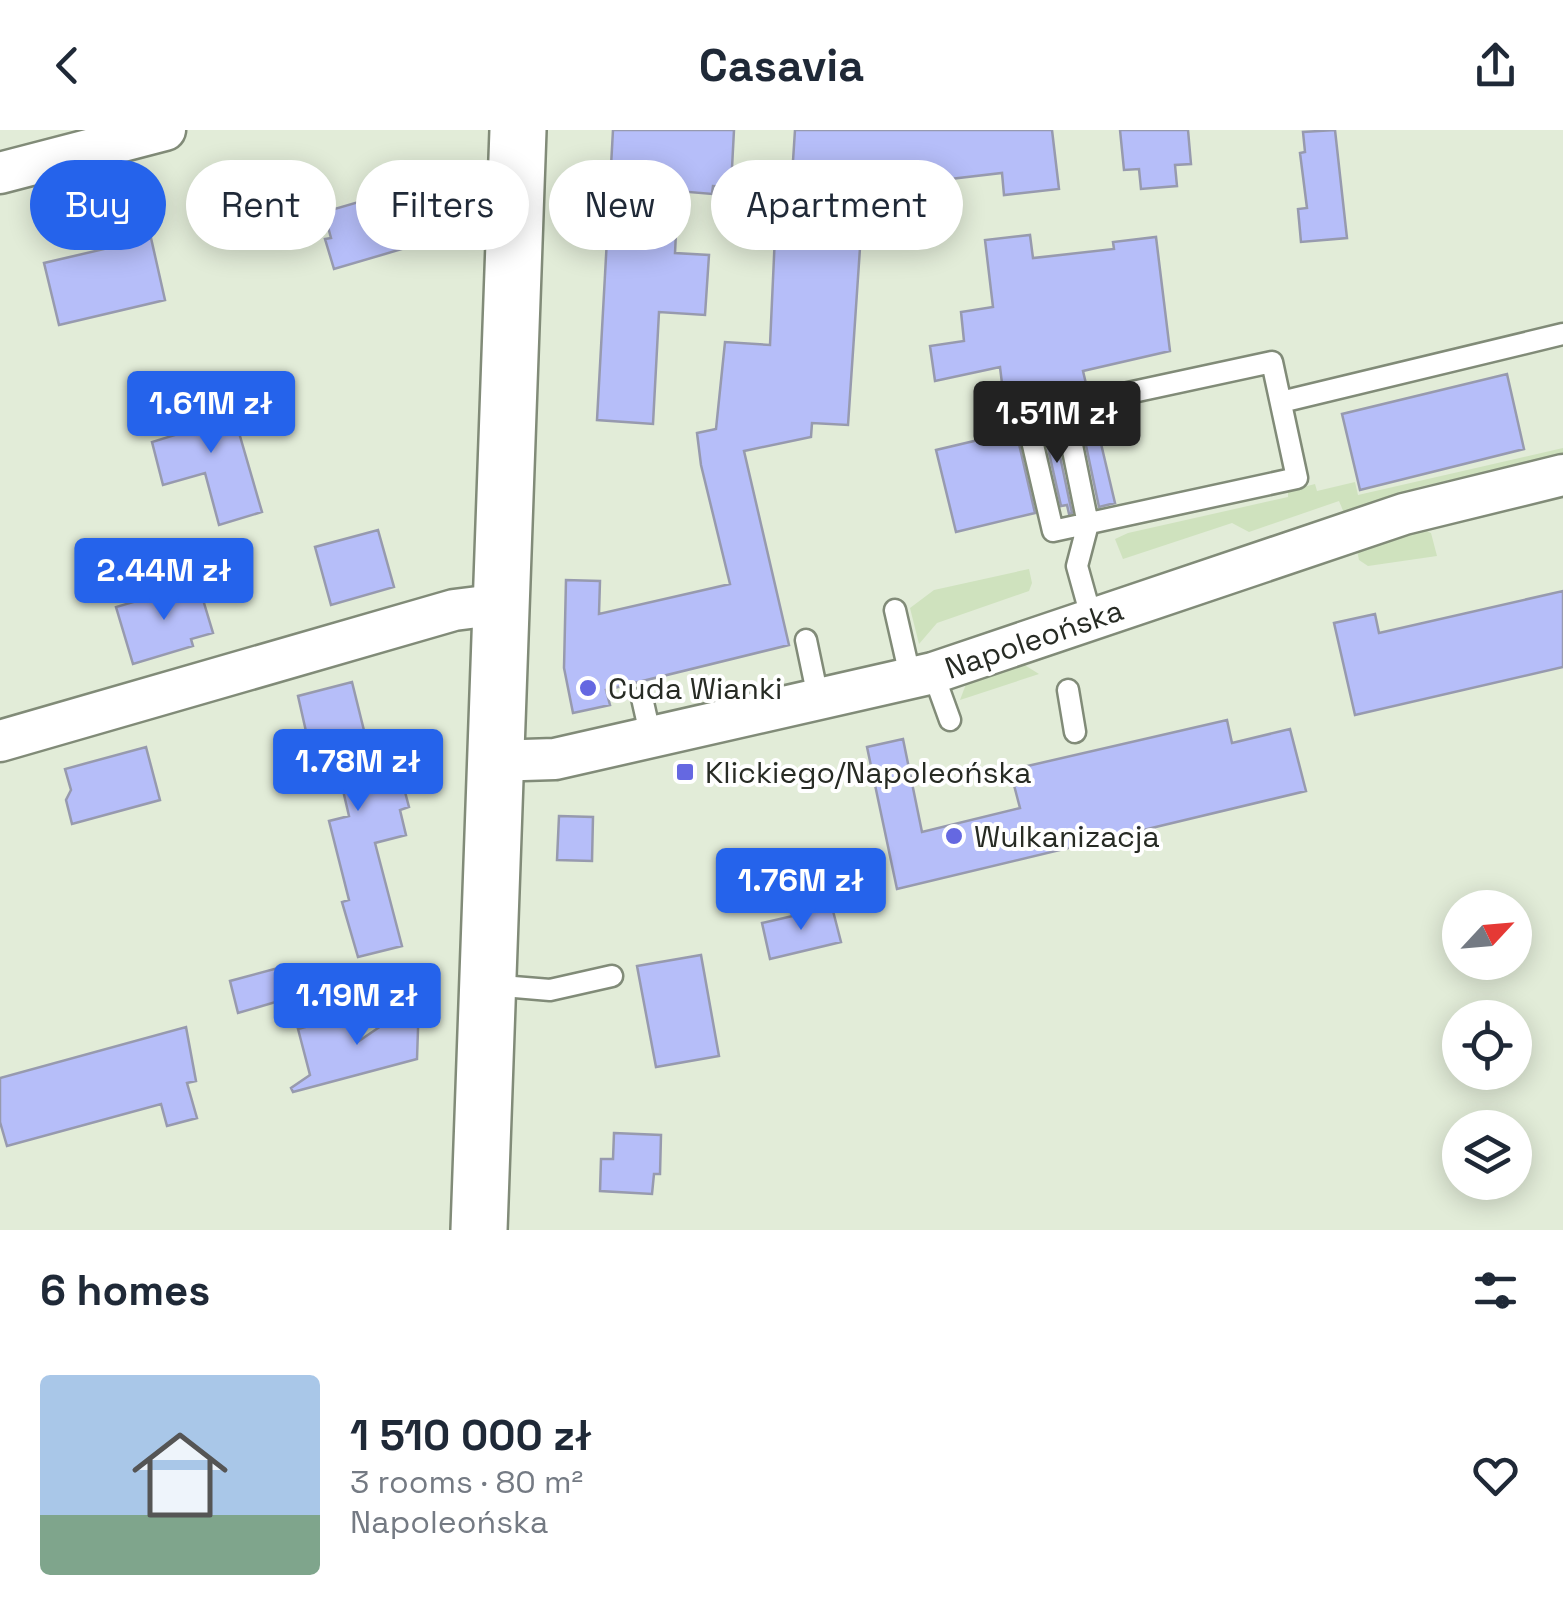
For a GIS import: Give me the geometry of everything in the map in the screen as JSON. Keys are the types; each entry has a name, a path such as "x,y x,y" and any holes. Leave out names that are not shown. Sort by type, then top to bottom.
{"street":[{"path":"0,173 165,130"},
{"path":"479,1230 518,130"},
{"name":"Napoleońska","path":"496,761 555,759 922,677 1404,514 1563,475"},
{"path":"0,742 454,610 502,604"}],"lane":[{"path":"1280,402 1563,334"},
{"path":"1272,362 1280,402 1297,478 1054,531 1026,415 1272,362"},
{"path":"1064,406 1088,524 1077,566 1092,620"},
{"path":"895,610 922,677 950,720"},
{"path":"806,640 820,702"},
{"path":"1068,690 1075,732"},
{"path":"642,698 651,738"},
{"path":"488,985 550,990 612,976"}],"green space":[{"path":"1563,448 1563,455 1419,487 1344,513 1339,501 1249,532 1232,523 1123,559 1115,539 1288,497 1288,491 1315,484 1317,491 1355,482 1358,495"},
{"path":"1422,529 1431,533 1437,556 1368,566 1359,560 1357,550"},
{"path":"1029,569 1029,591 937,623 919,644 910,608 934,590"},
{"path":"1023,664 1039,674 960,700 966,684"}],"building":[{"path":"613,130 734,130 732,160 711,160 711,194 691,192 691,160 611,160"},
{"path":"795,130 1052,130 1059,189 1004,195 1002,173 963,178 963,160 793,160"},
{"path":"1120,130 1188,130 1191,164 1175,165 1177,186 1141,189 1139,169 1124,170"},
{"path":"1335,130 1347,238 1301,242 1298,209 1307,208 1300,153 1305,152 1303,132"},
{"path":"356,203 356,250 399,250 334,269 328,250 336,250 336,209"},
{"path":"1030,235 1033,258 1114,249 1113,242 1156,237 1170,351 1083,371 1087,388 1018,404 1013,418 1035,513 956,532 936,450 1008,433 1000,367 935,381 930,346 964,341 961,312 993,307 985,240"},
{"path":"100,250 154,250 165,300 59,325 44,263"},
{"path":"606,250 675,250 709,255 705,315 659,312 653,424 597,420"},
{"path":"774,250 860,250 848,425 812,423 811,437 744,451 789,645 606,690 610,705 573,713 564,668 566,580 600,581 599,614 730,584 697,433 716,429 725,342 770,345"},
{"path":"1507,374 1524,449 1360,490 1342,414"},
{"path":"226,388 262,512 219,525 205,473 163,485 152,442 191,430 182,400"},
{"path":"1094,414 1115,503 1099,507 1080,417"},
{"path":"1053,423 1072,513 1069,514 1067,505 1061,506 1043,426"},
{"path":"378,530 394,587 331,605 315,547"},
{"path":"198,583 213,633 191,639 193,646 133,664 116,607"},
{"path":"1563,591 1563,667 1355,715 1334,623 1375,614 1379,633"},
{"path":"352,682 377,783 401,777 409,807 400,810 406,835 375,843 402,946 358,957 342,902 349,900 329,821 349,816 334,752 312,758 298,696"},
{"path":"1227,720 1232,743 1290,729 1306,791 897,889 867,747 903,739 922,832 1020,808 1010,770"},
{"path":"146,747 160,800 72,824 66,800 71,790 65,769"},
{"path":"559,816 593,817 592,861 557,860"},
{"path":"832,907 841,942 770,959 762,923"},
{"path":"701,955 719,1056 656,1067 637,966"},
{"path":"278,968 286,999 238,1013 230,981"},
{"path":"419,1000 417,1059 293,1092 291,1088 310,1075 298,1029 352,1014 359,1041"},
{"path":"186,1027 196,1081 187,1083 197,1118 167,1126 161,1104 7,1146 0,1122 0,1078"},
{"path":"614,1133 661,1135 660,1174 654,1174 652,1194 600,1191 601,1159 613,1159"}],"place":[{"name":"Cuda Wianki","path":"588,688"},
{"name":"Klickiego/Napoleońska","path":"685,772"},
{"name":"Wulkanizacja","path":"954,836"}]}
